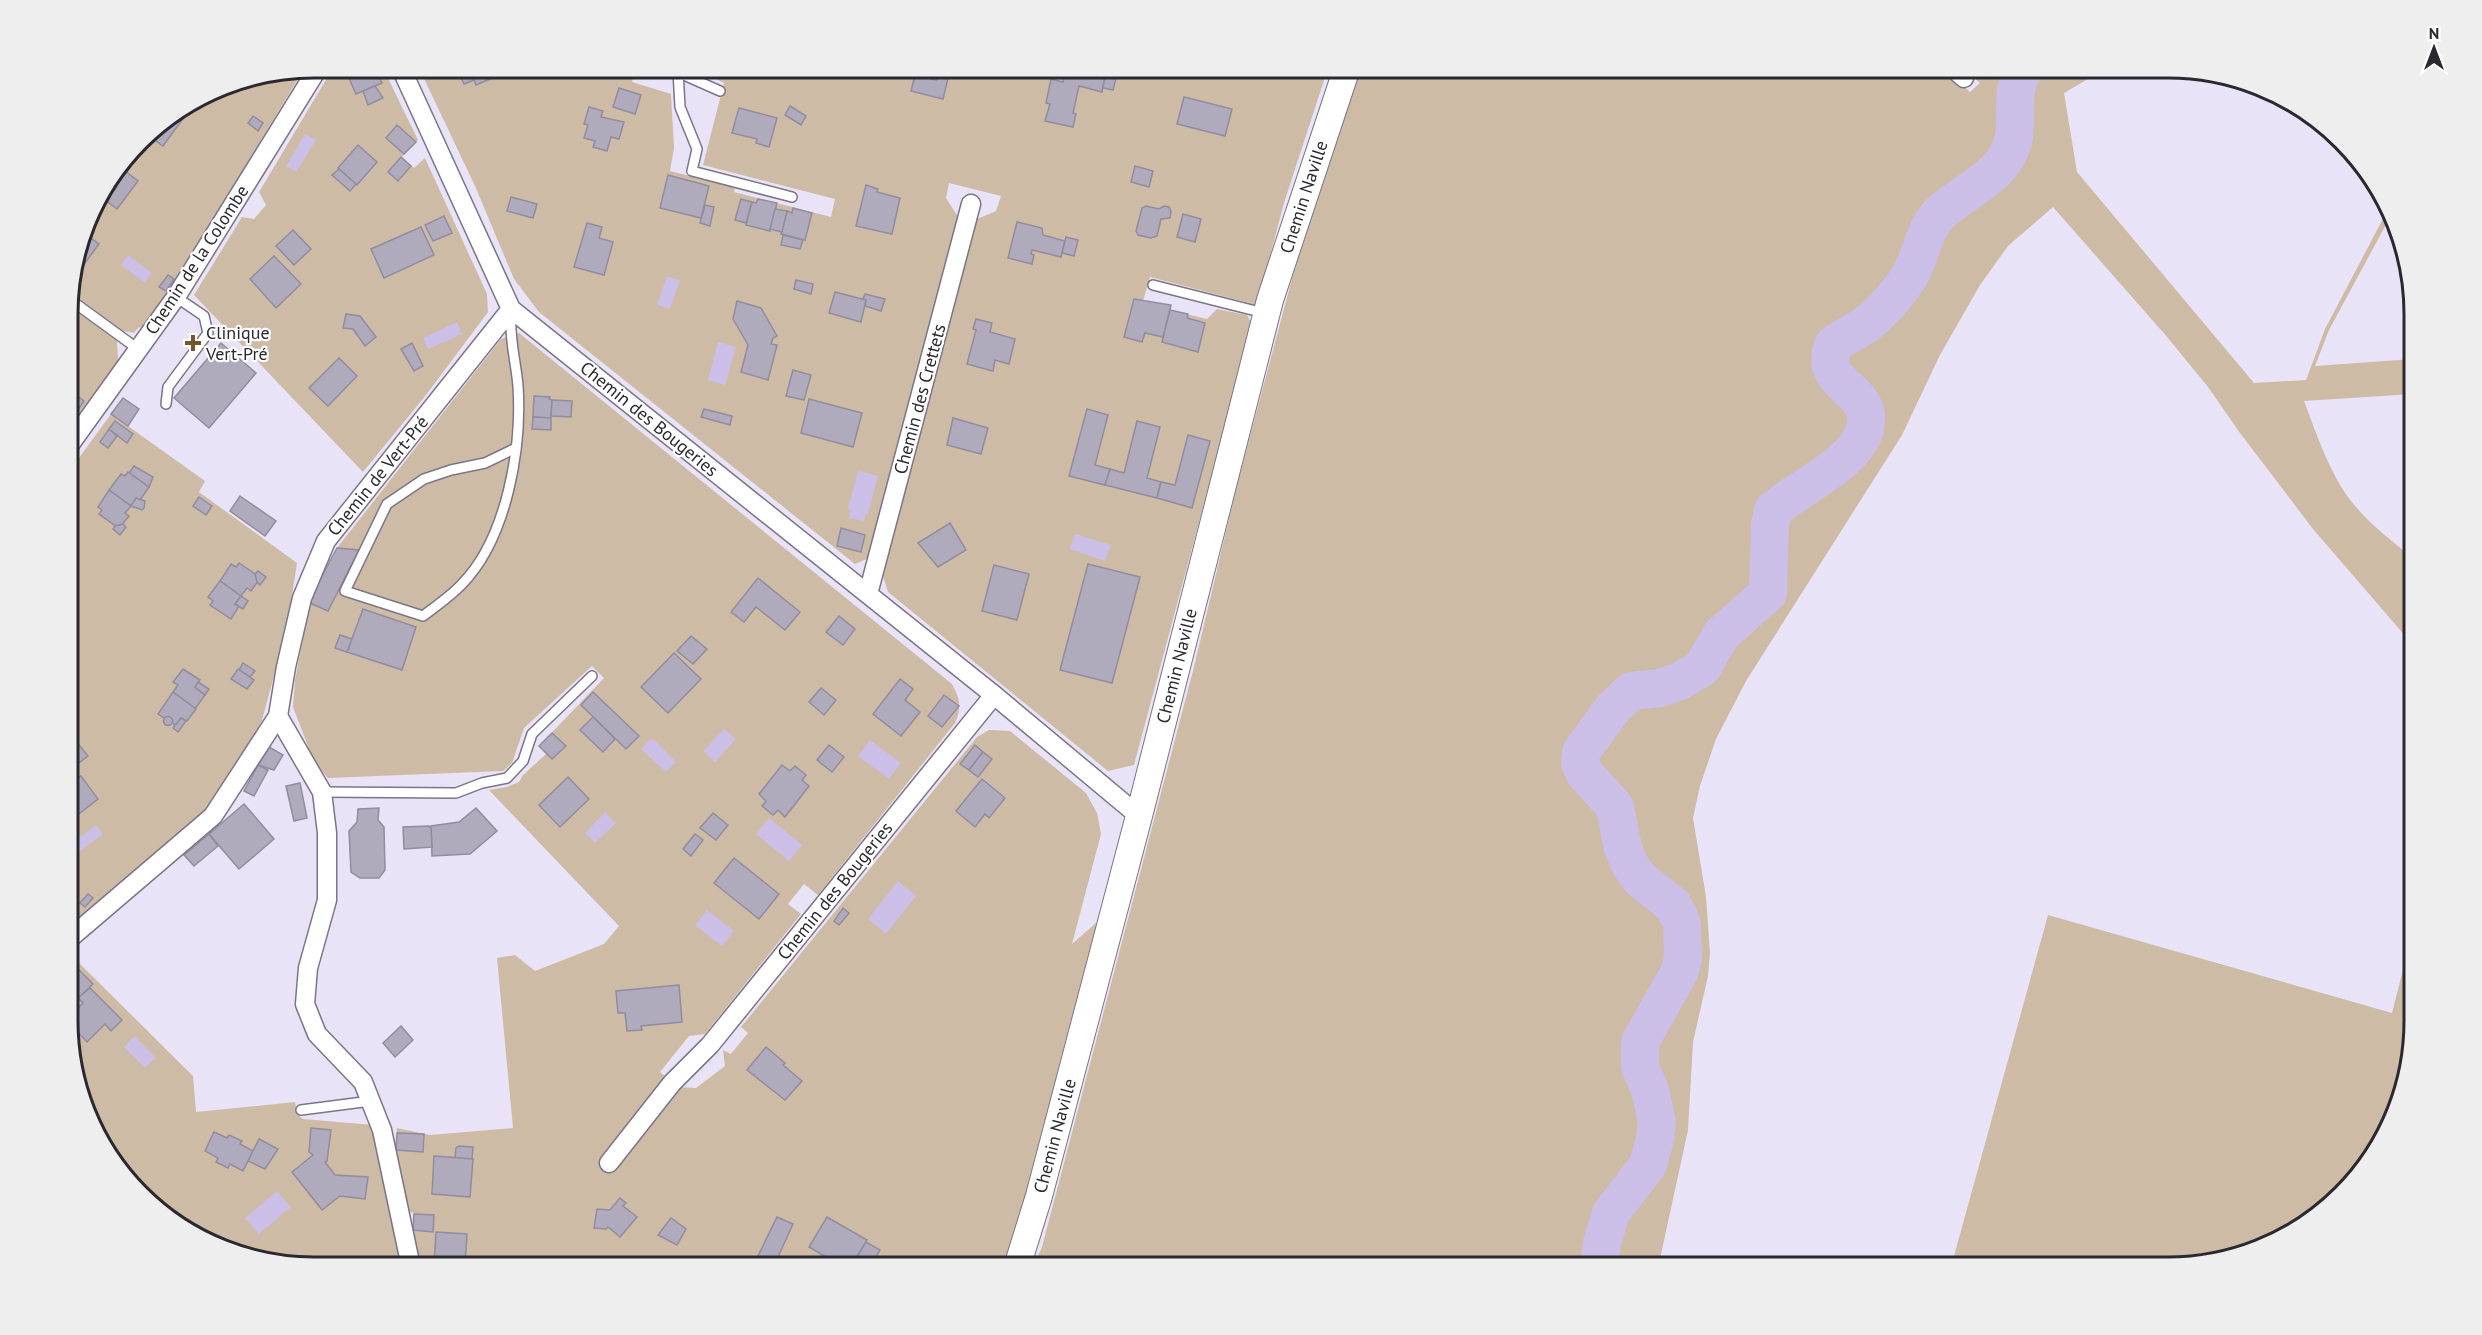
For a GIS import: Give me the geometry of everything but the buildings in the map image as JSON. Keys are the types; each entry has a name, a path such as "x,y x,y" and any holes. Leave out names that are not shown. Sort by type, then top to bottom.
{"street":[{"name":"Chemin de la Colombe","path":"78,433 176,297 312,78"},
{"name":"Chemin des Bougeries","path":"406,78 511,309 994,695 1139,816"},
{"name":"Chemin Naville","path":"1020,1257 1039,1196 1139,816 1267,314 1344,78"},
{"name":"Chemin des Crettets","path":"868,594 971,204"},
{"name":"Chemin de Vert-Pré","path":"78,931 213,816 278,716 286,667 302,598 326,542 511,309"},
{"name":"Chemin des Bougeries","path":"609,1163 672,1083 710,1045 994,695"},
{"path":"278,716 322,792 328,854 327,900 308,968 305,1004 308,1017 317,1034 363,1082 371,1101 382,1130 409,1257"}],"lane":[{"path":"678,78 680,107 697,149 692,171 792,197"},
{"path":"691,78 720,91"},
{"path":"1153,285 1267,314"},
{"path":"166,404 168,387 208,333 204,316 176,297"},
{"path":"79,306 138,349"},
{"path":"511,309 510,332 518,385 519,428 516,448 507,494 492,543 463,584 423,616 345,591 387,504 424,479 484,463 516,448"},
{"path":"322,792 456,793 482,783 507,778 523,761 532,734 592,676"},
{"path":"301,1110 371,1101"}],"shaded area":[{"path":"327,78 388,78 418,140 402,157 414,168 425,158 487,294 488,312 426,395 363,472 194,295 242,217 254,219 266,205 259,192"},
{"path":"424,78 633,78 632,82 671,94 674,148 670,171 735,187 734,192 831,217 835,199 703,165 724,83 714,78 1325,78 1284,203 1257,305 1150,277 1143,301 1142,342 1145,333 1163,337 1170,310 1207,319 1217,309 1247,315 1252,324 1134,765 1108,771 888,592 883,576 975,220 996,211 1001,196 949,183 946,198 958,217 869,558 855,564 539,312 514,279 475,186"},
{"path":"1354,78 1955,78 1970,92 1980,83 1975,78 2090,78 2064,93 2077,172 2254,383 2306,380 2325,329 2383,218 2386,224 2329,330 2315,366 2404,360 2404,395 2304,401 2324,453 2343,490 2365,517 2404,551 2404,635 2313,529 2208,387 2168,338 2053,207 2008,246 1980,285 1940,355 1902,435 1746,681 1716,739 1700,786 1693,818 1706,897 1710,953 1708,976 1693,1042 1688,1130 1660,1257 1038,1257 1194,667 1238,481 1316,189"},
{"path":"298,79 178,277 143,328 139,327 134,333 124,331 117,341 118,361 78,418 80,283 86,253 96,224 118,183 147,147 170,127 196,110 224,96 253,86"},
{"path":"305,134 316,140 296,172 286,166"},
{"path":"128,255 152,273 145,283 121,265"},
{"path":"667,276 680,280 670,309 657,305"},
{"path":"457,322 462,334 428,349 423,338"},
{"path":"519,333 952,684 957,694 959,713 955,723 818,895 804,884 788,904 801,914 705,1034 689,1036 660,1072 678,1087 696,1088 725,1066 723,1050 731,1054 748,1033 741,1027 977,737 989,730 1010,731 1086,793 1097,813 1101,834 1072,944 1097,922 1009,1257 416,1257 410,1231 413,1230 414,1213 406,1211 396,1152 397,1128 430,1135 513,1128 497,958 515,955 535,971 604,944 619,926 489,790 519,782 523,775 546,754 539,746 604,678 592,666 524,728 512,763 503,771 328,778 314,762 293,707 295,680 310,603 337,548 501,339"},
{"path":"718,342 736,347 725,385 708,380"},
{"path":"111,414 205,481 199,492 297,563 287,628 262,720 250,746 211,805 179,840 78,920 78,459"},
{"path":"858,471 878,476 864,521 849,518 850,510 848,509"},
{"path":"1075,534 1111,545 1105,561 1070,549"},
{"path":"724,729 736,739 715,762 703,751"},
{"path":"652,738 676,762 666,772 641,749"},
{"path":"870,740 901,763 889,779 858,756"},
{"path":"605,812 616,823 595,843 585,833"},
{"path":"769,818 802,845 789,861 756,834"},
{"path":"96,825 103,834 79,852 78,838"},
{"path":"898,881 916,896 886,934 868,919"},
{"path":"707,910 734,931 722,946 695,925"},
{"path":"2048,915 2392,1013 2404,966 2402,1052 2396,1082 2386,1111 2355,1165 2335,1188 2299,1217 2258,1239 2229,1249 2199,1255 1954,1257"},
{"path":"78,962 193,1076 196,1112 295,1102 297,1114 303,1119 373,1125 399,1257 283,1255 253,1249 210,1233 170,1208 147,1188 127,1165 102,1125 86,1082 80,1052"},
{"path":"135,1036 156,1058 145,1068 124,1047"},
{"path":"277,1191 291,1207 259,1234 245,1218"}],"waterway":[{"path":"1600,1257 1611,1213 1648,1165 1655,1139 1657,1122 1650,1090 1640,1067 1640,1042 1680,971 1683,958 1682,923 1673,905 1640,879 1630,865 1623,848 1615,807 1585,774 1580,763 1581,752 1613,708 1631,691 1660,688 1680,681 1702,668 1721,635 1768,593 1770,525 1773,510 1839,464 1860,441 1865,429 1866,415 1862,404 1833,371 1830,359 1833,345 1864,326 1887,305 1912,272 1933,221 1947,207 1982,182 2005,159 2014,136 2016,90 2020,78"}],"place":[{"name":"Clinique Vert-Pré","path":"193,343"}]}
